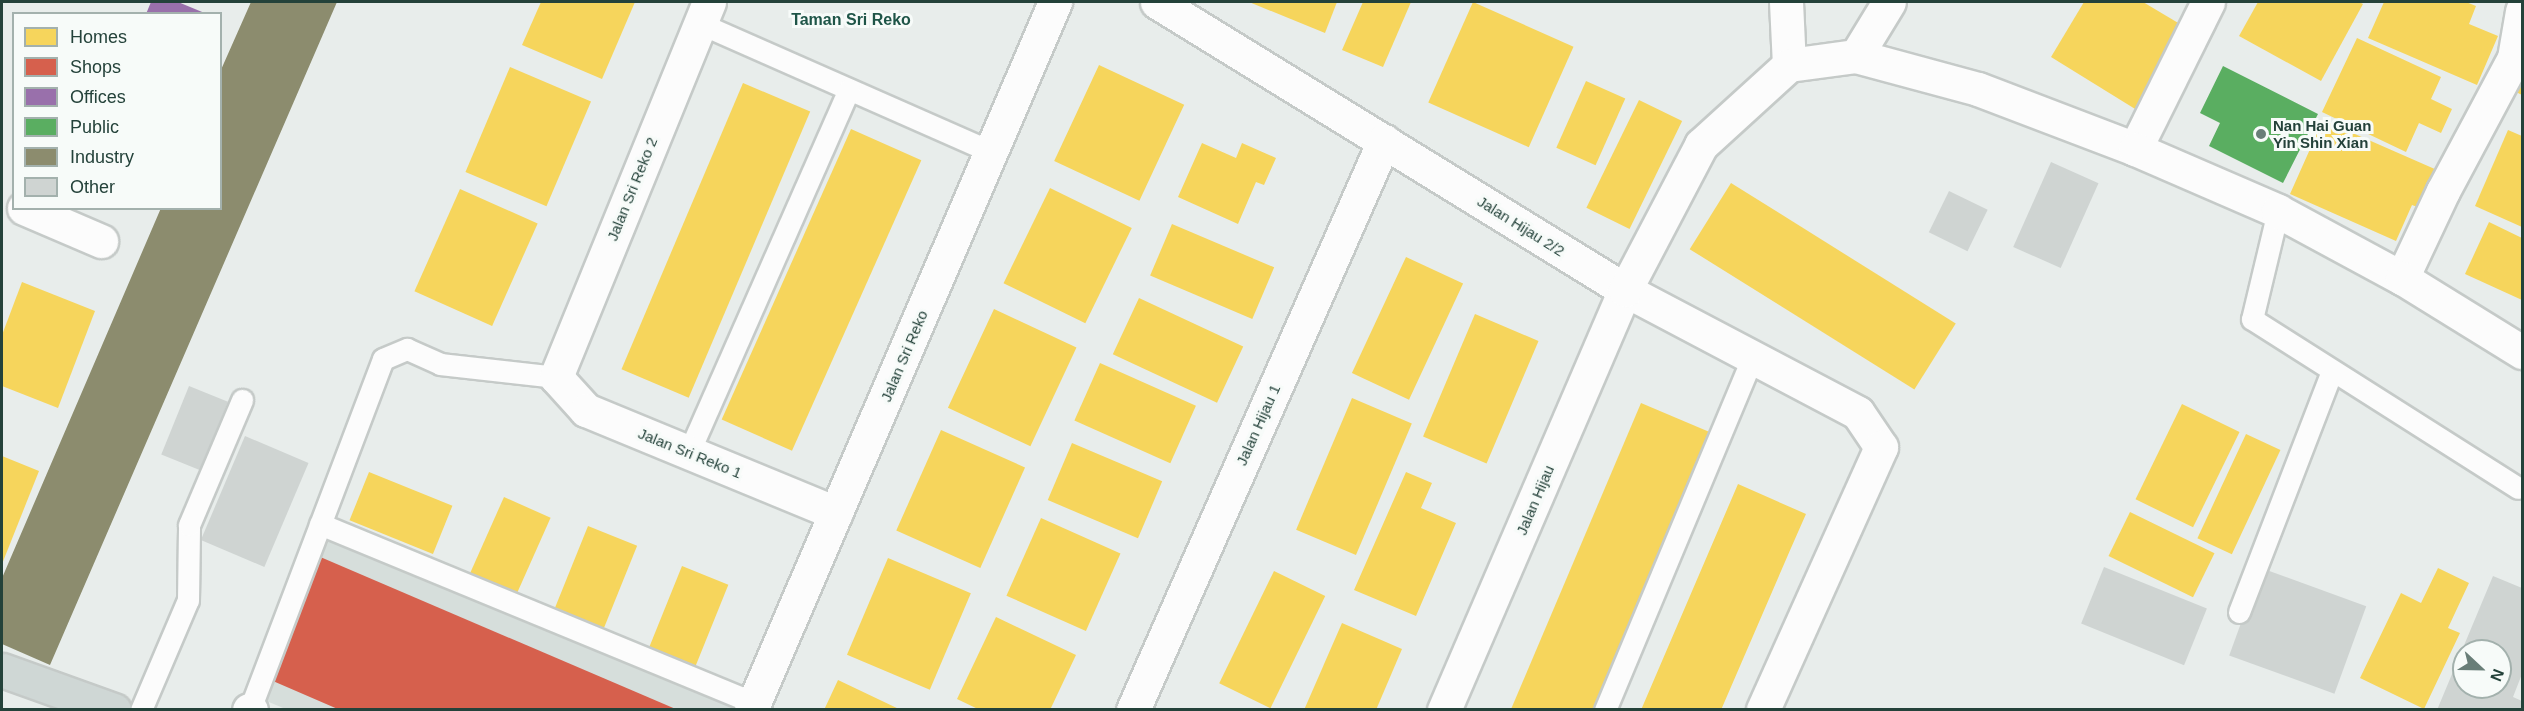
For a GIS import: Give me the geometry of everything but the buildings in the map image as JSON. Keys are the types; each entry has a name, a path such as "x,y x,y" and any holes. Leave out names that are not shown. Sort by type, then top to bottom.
{"main road":[{"path":"2,670 114,710"}],"street":[{"name":"Jalan Sri Reko","path":"752,706 1055,2"},
{"name":"Jalan Hijau 2/2","path":"1157,2 1625,290 1858,413 1881,447 1764,710"},
{"path":"1786,2 1789,65 1856,56 1978,89 2136,149 2278,211 2402,278 2523,352"},
{"path":"1856,56 1889,2"},
{"path":"2136,149 2208,2"},
{"path":"2402,278 2443,191 2514,58 2523,11"},
{"name":"Jalan Sri Reko 2","path":"556,377 704,12"},
{"name":"Jalan Hijau","path":"1444,710 1625,290 1701,145 1789,65"},
{"name":"Jalan Hijau 1","path":"1133,710 1384,141"},
{"path":"29,210 101,241"},
{"name":"Jalan Sri Reko 1","path":"556,377 586,410 836,513"}],"lane":[{"path":"704,12 849,90 991,152"},
{"path":"689,452 849,90"},
{"path":"2278,211 2252,319 2518,488"},
{"path":"250,709 383,359 407,350 440,364 556,377"},
{"path":"1605,710 1753,356"},
{"path":"2239,612 2332,371"},
{"path":"141,710 188,600 189,525 242,400"},
{"path":"320,524 752,706"}],"shaded area":[{"path":"329,537 737,708 288,710 264,700"}],"place":[{"name":"Nan Hai Guan Yin Shin Xian","path":"2261,134"}],"district":[{"name":"Taman Sri Reko","path":"851,20"}]}
